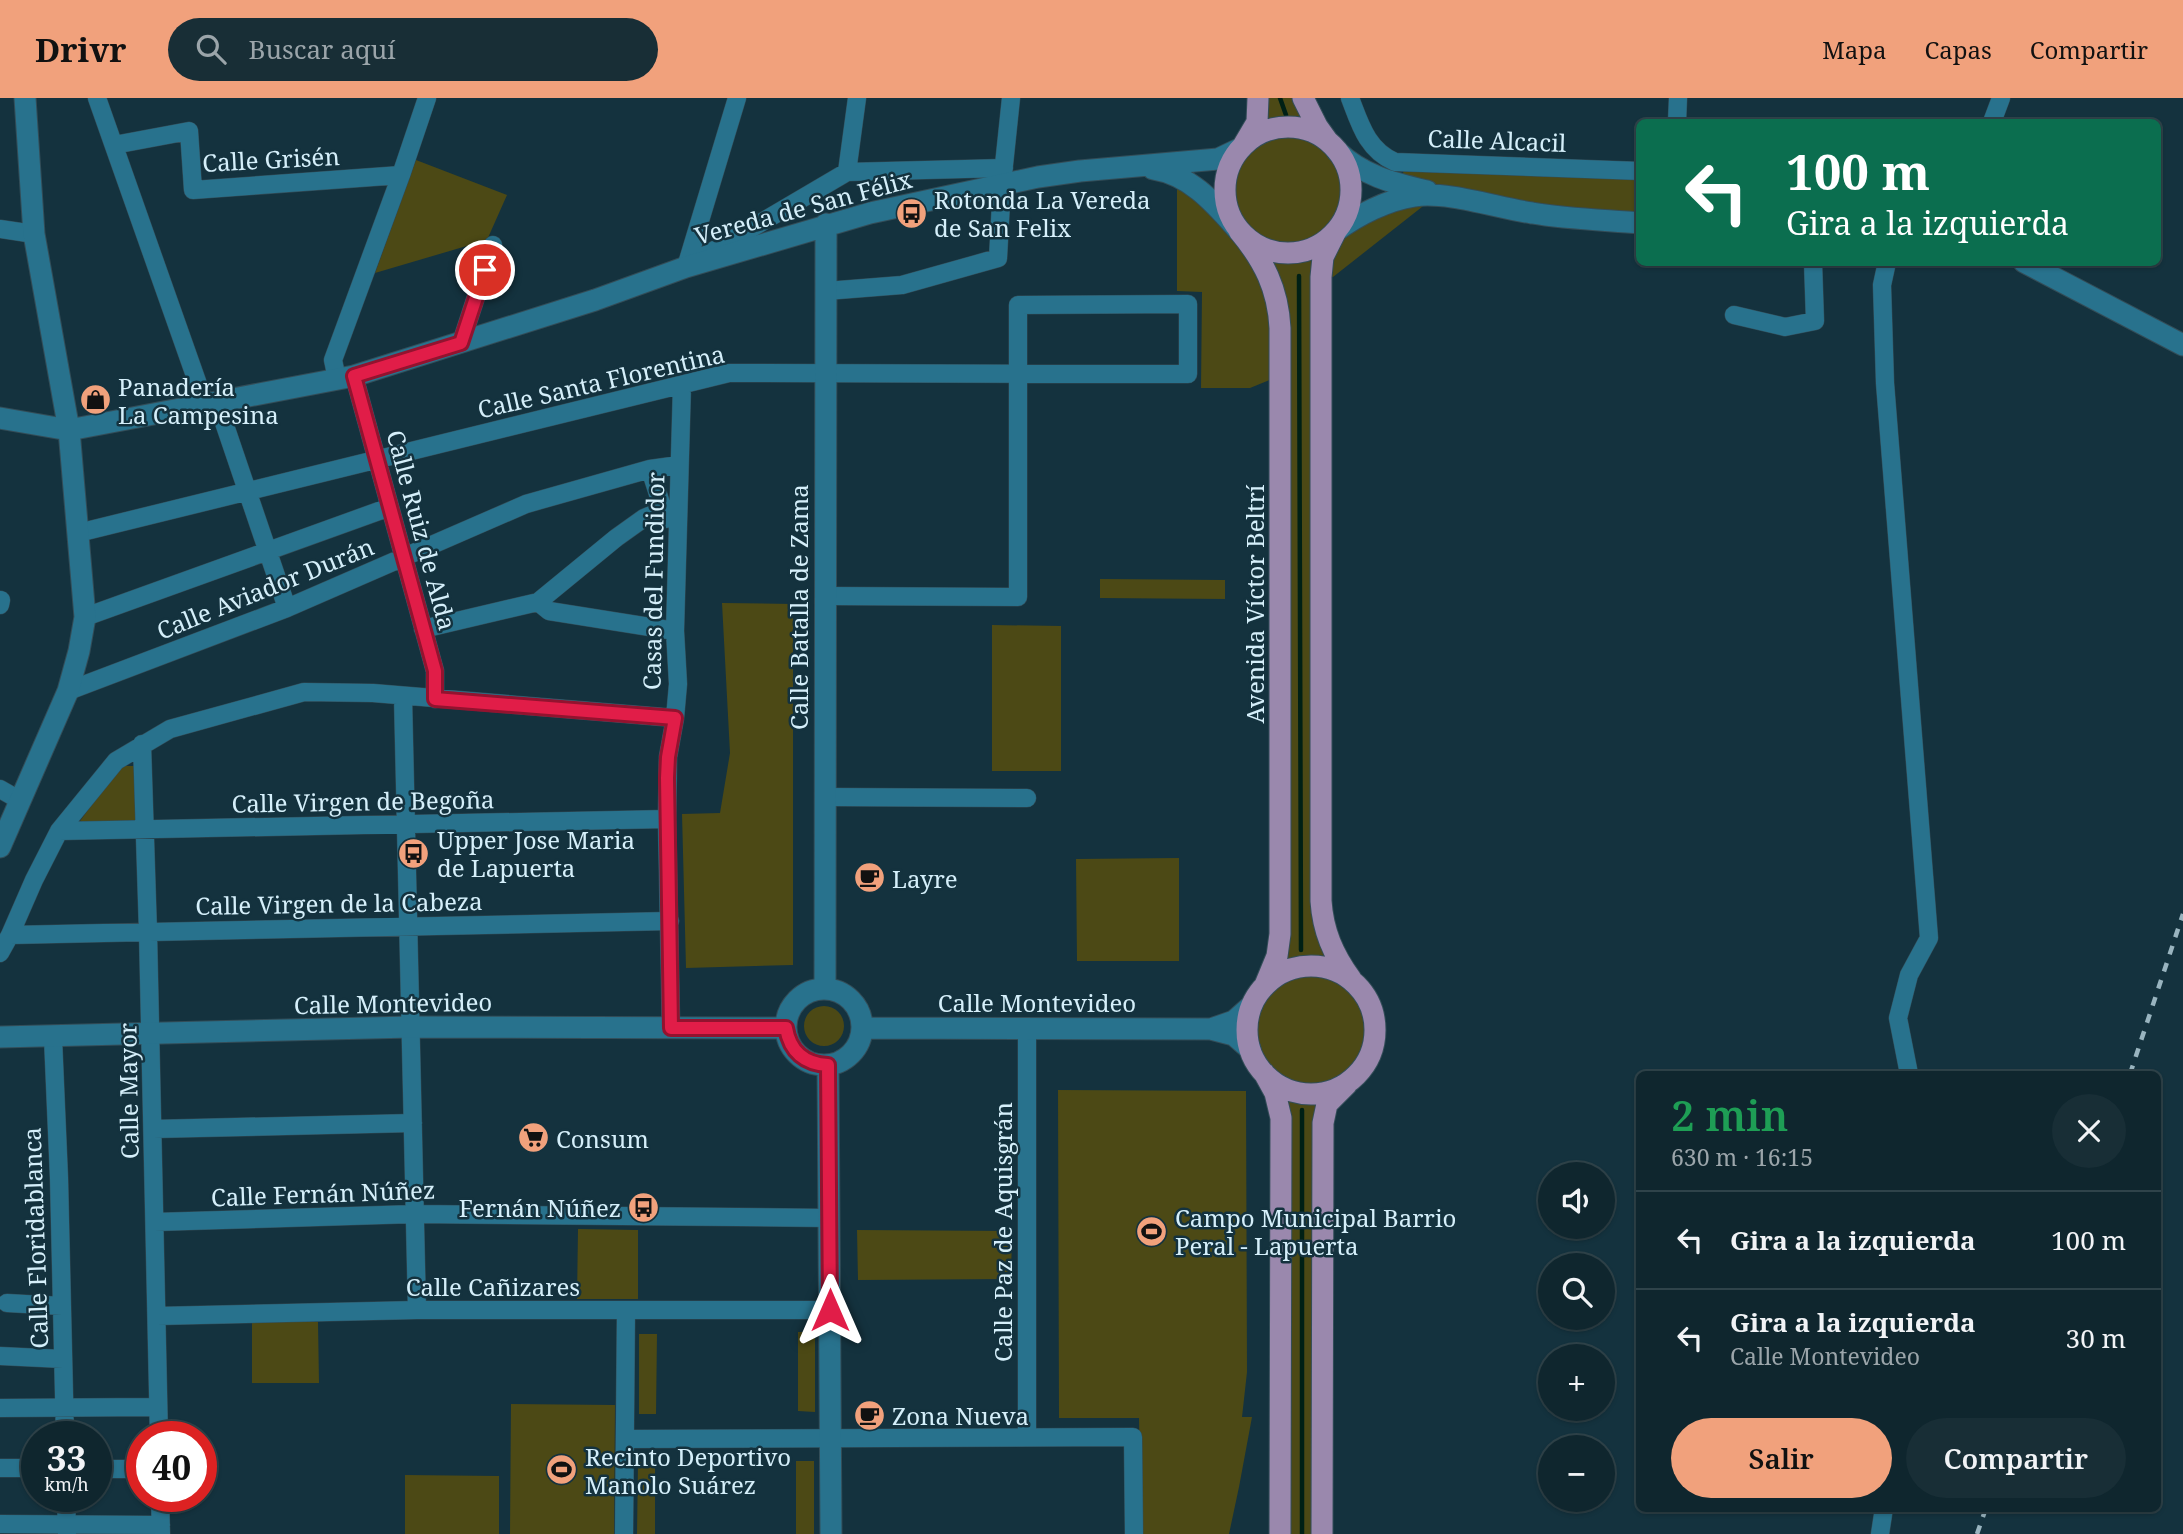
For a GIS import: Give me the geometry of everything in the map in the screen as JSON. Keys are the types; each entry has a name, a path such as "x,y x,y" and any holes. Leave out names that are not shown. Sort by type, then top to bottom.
{"main road":[{"path":"0,847 68,691 85,617 69,430 34,234 25,98"},
{"path":"1239,231 1226,204 1225,184 1230,165 1257,122 1258,98"},
{"path":"1303,98 1317,126 1347,169 1351,189 1348,209 1323,257 1321,277 1321,901 1330,945 1369,1002 1376,1029 1366,1065 1327,1104 1323,1123 1322,1534"},
{"path":"1241,148 1256,135 1275,129 1285,127 1314,133 1355,166 1377,177 1456,199"},
{"name":"Vereda de San Félix","path":"0,418 69,430 345,377 461,343 595,300 686,267 826,224 1003,176 1218,159 1241,148"},
{"path":"1141,167 1163,170 1185,180 1211,200 1239,231 1261,248 1287,254 1314,248 1366,213 1396,200 1415,196 1433,195 1535,214 1636,223"},
{"name":"Calle Batalla de Zama","path":"825,989 826,224"},
{"name":"Avenida Víctor Beltrí","path":"1239,231 1260,258 1273,284 1280,328 1279,945 1275,964 1265,985"},
{"path":"2032,266 2183,345"},
{"path":"1280,1534 1280,1118 1275,1093 1250,1049 1247,1030 1252,1005 1265,985 1283,972 1307,966 1327,968 1351,979"},
{"path":"825,989 840,992 852,1001 860,1013 862,1028 852,1053 841,1061 828,1065 811,1063 796,1053 787,1037 786,1028 787,1016 802,996 813,990 825,989"},
{"name":"Calle Montevideo","path":"1211,1029 1234,1021 1252,1005"},
{"name":"Calle Montevideo","path":"0,1037 53,1038 411,1027 786,1028"},
{"name":"Calle Montevideo","path":"862,1028 1211,1029 1234,1035 1250,1049"},
{"path":"828,1065 831,1534"},
{"path":"1264,1073 1278,1085 1301,1093 1324,1093 1346,1084"}],"street":[{"path":"97,98 269,551 287,608"},
{"name":"Calle Ruiz de Alda","path":"427,98 333,360 345,377 377,460 435,671 435,699"},
{"path":"686,267 737,98"},
{"path":"857,98 846,172 1003,176"},
{"path":"826,291 902,285 998,258 1011,98"},
{"name":"Calle Alcacil","path":"1350,98 1364,135 1380,153 1395,162 1636,171"},
{"path":"1677,119 1678,98"},
{"path":"1993,119 2001,98"},
{"name":"Calle Grisén","path":"114,145 189,131 193,190 401,175"},
{"name":"Vereda de San Félix","path":"686,267 846,172"},
{"path":"0,229 34,234"},
{"path":"461,343 493,245"},
{"path":"1734,315 1785,327 1815,321 1813,266"},
{"path":"1885,266 1882,285 1885,383 1929,938 1909,975 1898,1018 1908,1071"},
{"name":"Calle Santa Florentina","path":"78,533 729,373 1188,374 1188,304 1018,305 1018,373"},
{"path":"825,596 1018,597 1018,373"},
{"name":"Casas del Fundidor","path":"671,1028 668,757 678,684 675,631 677,555 671,509 679,465 682,385"},
{"name":"Calle Aviador Durán","path":"68,691 287,608 526,504 650,470 679,465"},
{"path":"424,629 538,602 644,518 671,509 650,470"},
{"path":"85,617 390,508"},
{"path":"538,602 549,611 675,631"},
{"path":"0,953 59,831 116,761 170,729 304,692 373,693 675,718"},
{"path":"403,697 417,1310"},
{"name":"Calle Mayor","path":"142,744 149,932 158,1421"},
{"path":"0,789 21,801"},
{"path":"824,797 1027,798"},
{"name":"Calle Virgen de Begoña","path":"59,831 667,819"},
{"name":"Calle Virgen de la Cabeza","path":"10,935 670,921"},
{"name":"Calle Paz de Aquisgrán","path":"1027,1027 1027,1437"},
{"name":"Calle Floridablanca","path":"53,1038 64,1421"},
{"path":"153,1129 413,1123"},
{"name":"Calle Fernán Núñez","path":"155,1222 415,1213 829,1218"},
{"path":"7,1303 62,1306"},
{"name":"Calle Cañizares","path":"157,1316 417,1310 830,1310"},
{"path":"624,1534 626,1310"},
{"path":"0,1356 63,1359"},
{"path":"0,1408 158,1407"},
{"path":"625,1439 1133,1437 1134,1534"},
{"path":"0,1468 21,1468"},
{"path":"0,1524 67,1529 161,1530 160,1512"},
{"path":"1880,1534 1883,1512"}],"shaded area":[{"path":"1258,98 1303,98 1346,168 1351,195 1345,217 1355,219 1427,203 1333,277 1321,277 1321,901 1350,976 1369,1002 1377,1031 1370,1056 1353,1078 1332,1097 1322,1534 1280,1534 1281,1142 1250,1049 1247,1030 1252,1005 1271,973 1279,376 1250,388 1201,388 1202,292 1177,291 1177,190 1185,180 1226,204 1225,190 1230,163"},
{"path":"416,160 507,195 487,240 375,273"},
{"path":"1404,164 1636,171 1636,222 1402,185"},
{"path":"1100,579 1225,580 1225,599 1100,598"},
{"path":"722,603 793,604 793,965 686,968 682,814 720,813 730,753"},
{"path":"992,625 1061,626 1061,771 992,771"},
{"path":"120,766 134,766 136,822 80,821"},
{"path":"1179,858 1179,961 1077,961 1076,859"},
{"path":"824,1006 838,1012 844,1026 838,1040 824,1046 810,1040 804,1026 810,1012"},
{"name":"Campo Municipal Barrio Peral - Lapuerta","path":"1058,1090 1246,1091 1247,1372 1242,1417 1252,1417 1229,1534 1141,1534 1139,1418 1059,1418"},
{"path":"578,1229 638,1230 638,1299 577,1299"},
{"path":"857,1230 1012,1231 1011,1279 858,1280"},
{"path":"252,1322 318,1322 319,1383 252,1383"},
{"path":"798,1332 815,1332 815,1412 798,1411"},
{"path":"639,1334 657,1334 656,1414 639,1414"},
{"name":"Recinto Deportivo Manolo Suárez","path":"511,1404 615,1405 614,1534 510,1534"},
{"path":"796,1461 814,1461 814,1534 796,1534"},
{"path":"638,1462 655,1462 655,1534 637,1534"},
{"path":"405,1475 499,1476 499,1534 405,1534"}],"waterway":[{"path":"1280,98 1286,115"},
{"path":"1299,276 1301,950"},
{"path":"1302,1110 1302,1534"}],"railway":[{"path":"2131,1071 2183,914"},
{"path":"1977,1534 1985,1512"}],"place":[{"name":"Rotonda La Vereda de San Felix","path":"911,213"},
{"name":"Panadería La Campesina","path":"95,400"},
{"name":"Upper Jose Maria de Lapuerta","path":"414,853"},
{"name":"Layre","path":"869,878"},
{"name":"Consum","path":"533,1138"},
{"name":"Fernán Núñez","path":"644,1207"},
{"name":"Campo Municipal Barrio Peral - Lapuerta","path":"1152,1231"},
{"name":"Zona Nueva","path":"869,1415"},
{"name":"Recinto Deportivo Manolo Suárez","path":"562,1470"}],"route":[{"path":"485,270 461,343 354,376 435,671 435,699 675,718 667,778 671,1028 786,1028 787,1037 796,1053 811,1063 828,1065 830,1310"}]}
